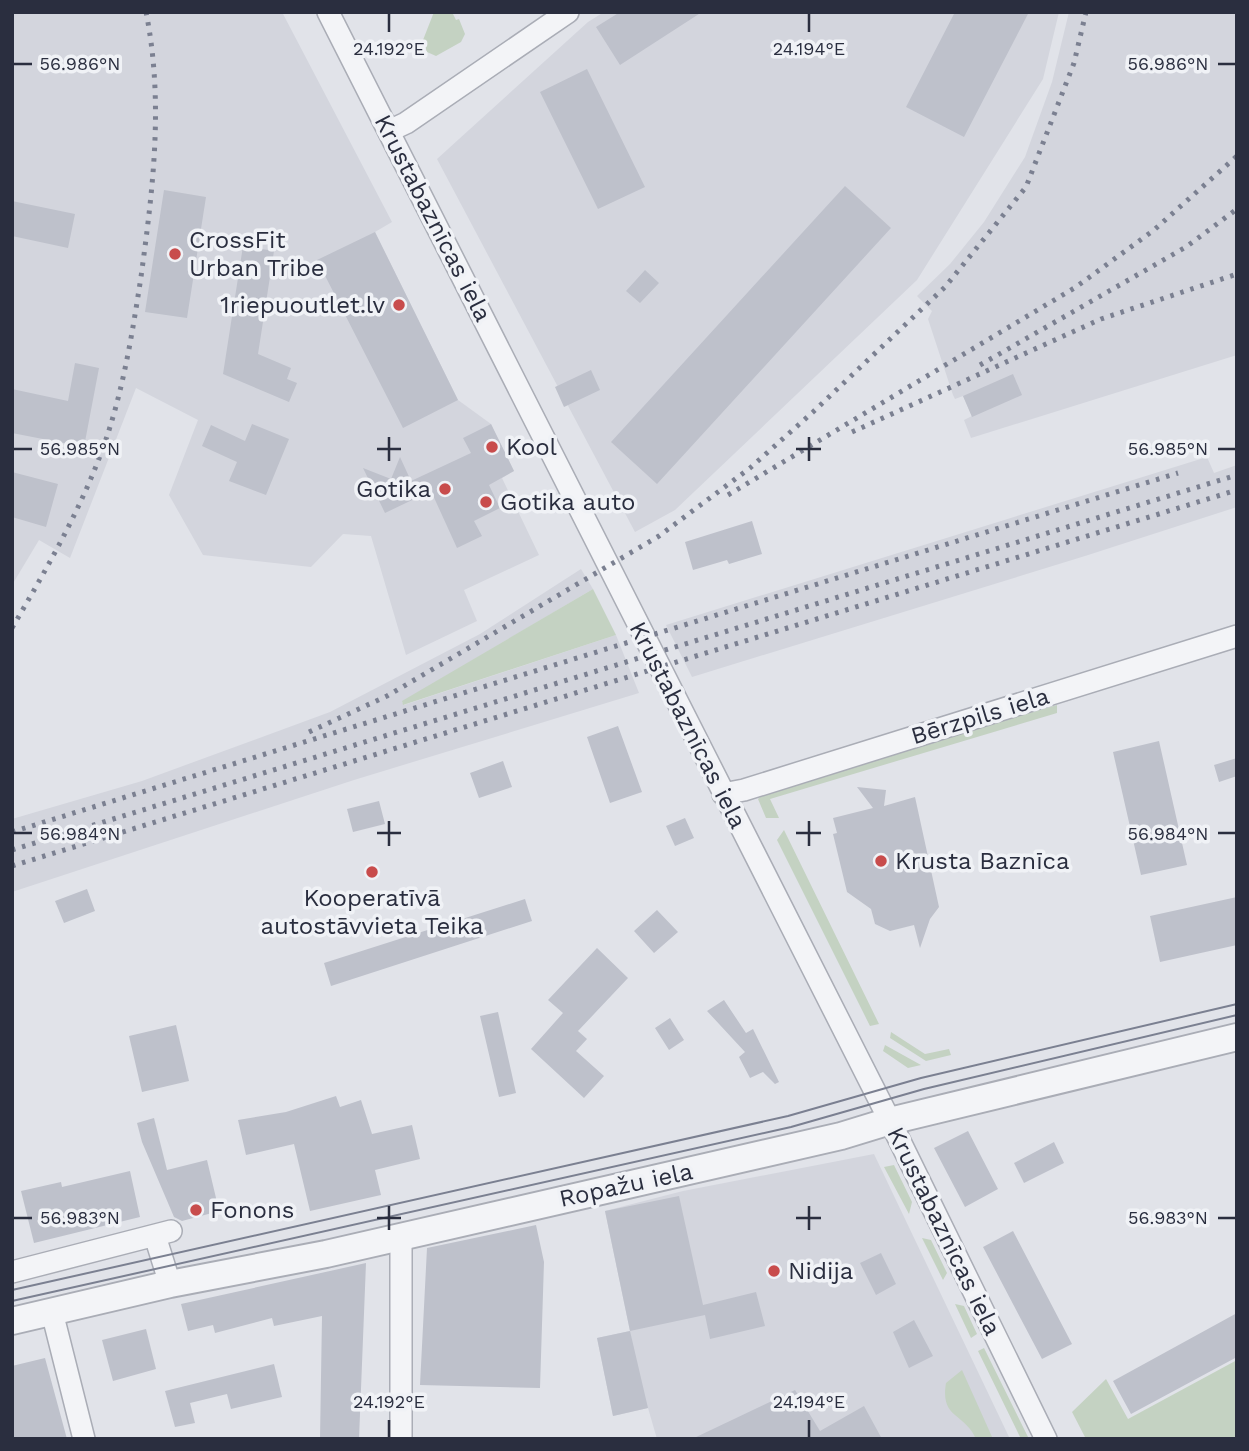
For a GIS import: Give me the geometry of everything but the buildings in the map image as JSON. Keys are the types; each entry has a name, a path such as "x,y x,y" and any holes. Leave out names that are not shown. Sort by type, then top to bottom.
{"street":[{"name":"Krustabaznīcas iela","path":"328,12 890,1121 1046,1439"},
{"path":"389,131 406,123 568,12"},
{"name":"Bērzpils iela","path":"723,794 744,790 1237,636"},
{"name":"Ropažu iela","path":"12,1321 170,1284 326,1254 841,1136 890,1121 1237,1037"},
{"path":"12,1272 163,1233 170,1284"},
{"path":"401,1236 401,1439"},
{"path":"52,1312 84,1439"}],"shaded area":[{"path":"12,12 282,12 392,222 375,232 458,400 491,424 514,471 502,478 539,555 464,590 477,621 406,655 371,536 343,534 311,567 203,555 169,495 198,420 136,388 70,558 39,540 12,585"},
{"path":"604,12 1059,12 1043,79 917,280 675,510 635,532 437,159 588,22"},
{"path":"1069,12 1237,12 1237,355 971,438 964,420 972,416 963,396 955,399 953,395 928,319 932,311 917,296 950,264 984,222 1025,157 1052,82"},
{"path":"1207,457 1214,473 1237,465 1237,507 1085,556 692,677 666,625"},
{"path":"581,569 593,589 402,702 404,705 616,635 639,693 354,780 12,892 12,819 142,781 330,712 480,634"},
{"name":"Nidija","path":"874,1154 1010,1439 657,1439 648,1408 613,1416 597,1338 630,1331 605,1211 683,1191"}],"green space":[{"path":"434,12 452,12 456,20 459,19 465,34 461,42 436,56 427,52 423,40"},
{"path":"593,589 616,635 403,705 402,701"},
{"path":"1057,705 1057,713 770,799 779,818 766,818 758,799 768,788"},
{"path":"784,830 879,1024 870,1026 777,840"},
{"path":"891,1032 925,1054 949,1049 951,1055 926,1061 890,1038"},
{"path":"885,1045 921,1065 908,1068 883,1051"},
{"path":"894,1165 912,1202 909,1214 884,1167"},
{"path":"922,1238 931,1240 947,1273 943,1280"},
{"path":"955,1304 964,1306 977,1334 971,1338"},
{"path":"984,1348 1029,1439 1021,1439 978,1351"},
{"path":"1237,1360 1237,1439 1086,1439 1072,1412 1106,1379 1128,1419"},
{"path":"962,1370 993,1439 976,1439 946,1403 946,1383"}],"tram line":[{"path":"12,1290 788,1116 921,1078 1237,1004"},
{"path":"12,1301 791,1127 924,1089 1237,1015"}],"railway":[{"path":"12,628 84,495 110,427 126,363 138,299 155,145 154,79 146,12"},
{"path":"309,732 387,696 659,536 750,468 813,412 945,287 1026,187 1074,63 1086,12"},
{"path":"728,495 1076,287 1154,230 1237,156"},
{"path":"980,365 1186,247 1237,209"},
{"path":"852,432 1101,319 1237,274"},
{"path":"12,832 1178,473"},
{"path":"12,850 1237,475"},
{"path":"12,866 1237,490"}],"place":[{"name":"CrossFit Urban Tribe","path":"175,254"},
{"name":"1riepuoutlet.lv","path":"399,305"},
{"name":"Kool","path":"492,447"},
{"name":"Gotika","path":"445,489"},
{"name":"Gotika auto","path":"486,502"},
{"name":"Krusta Baznīca","path":"881,861"},
{"name":"Kooperatīvā autostāvvieta Teika","path":"372,872"},
{"name":"Fonons","path":"196,1210"},
{"name":"Nidija","path":"774,1271"}]}
